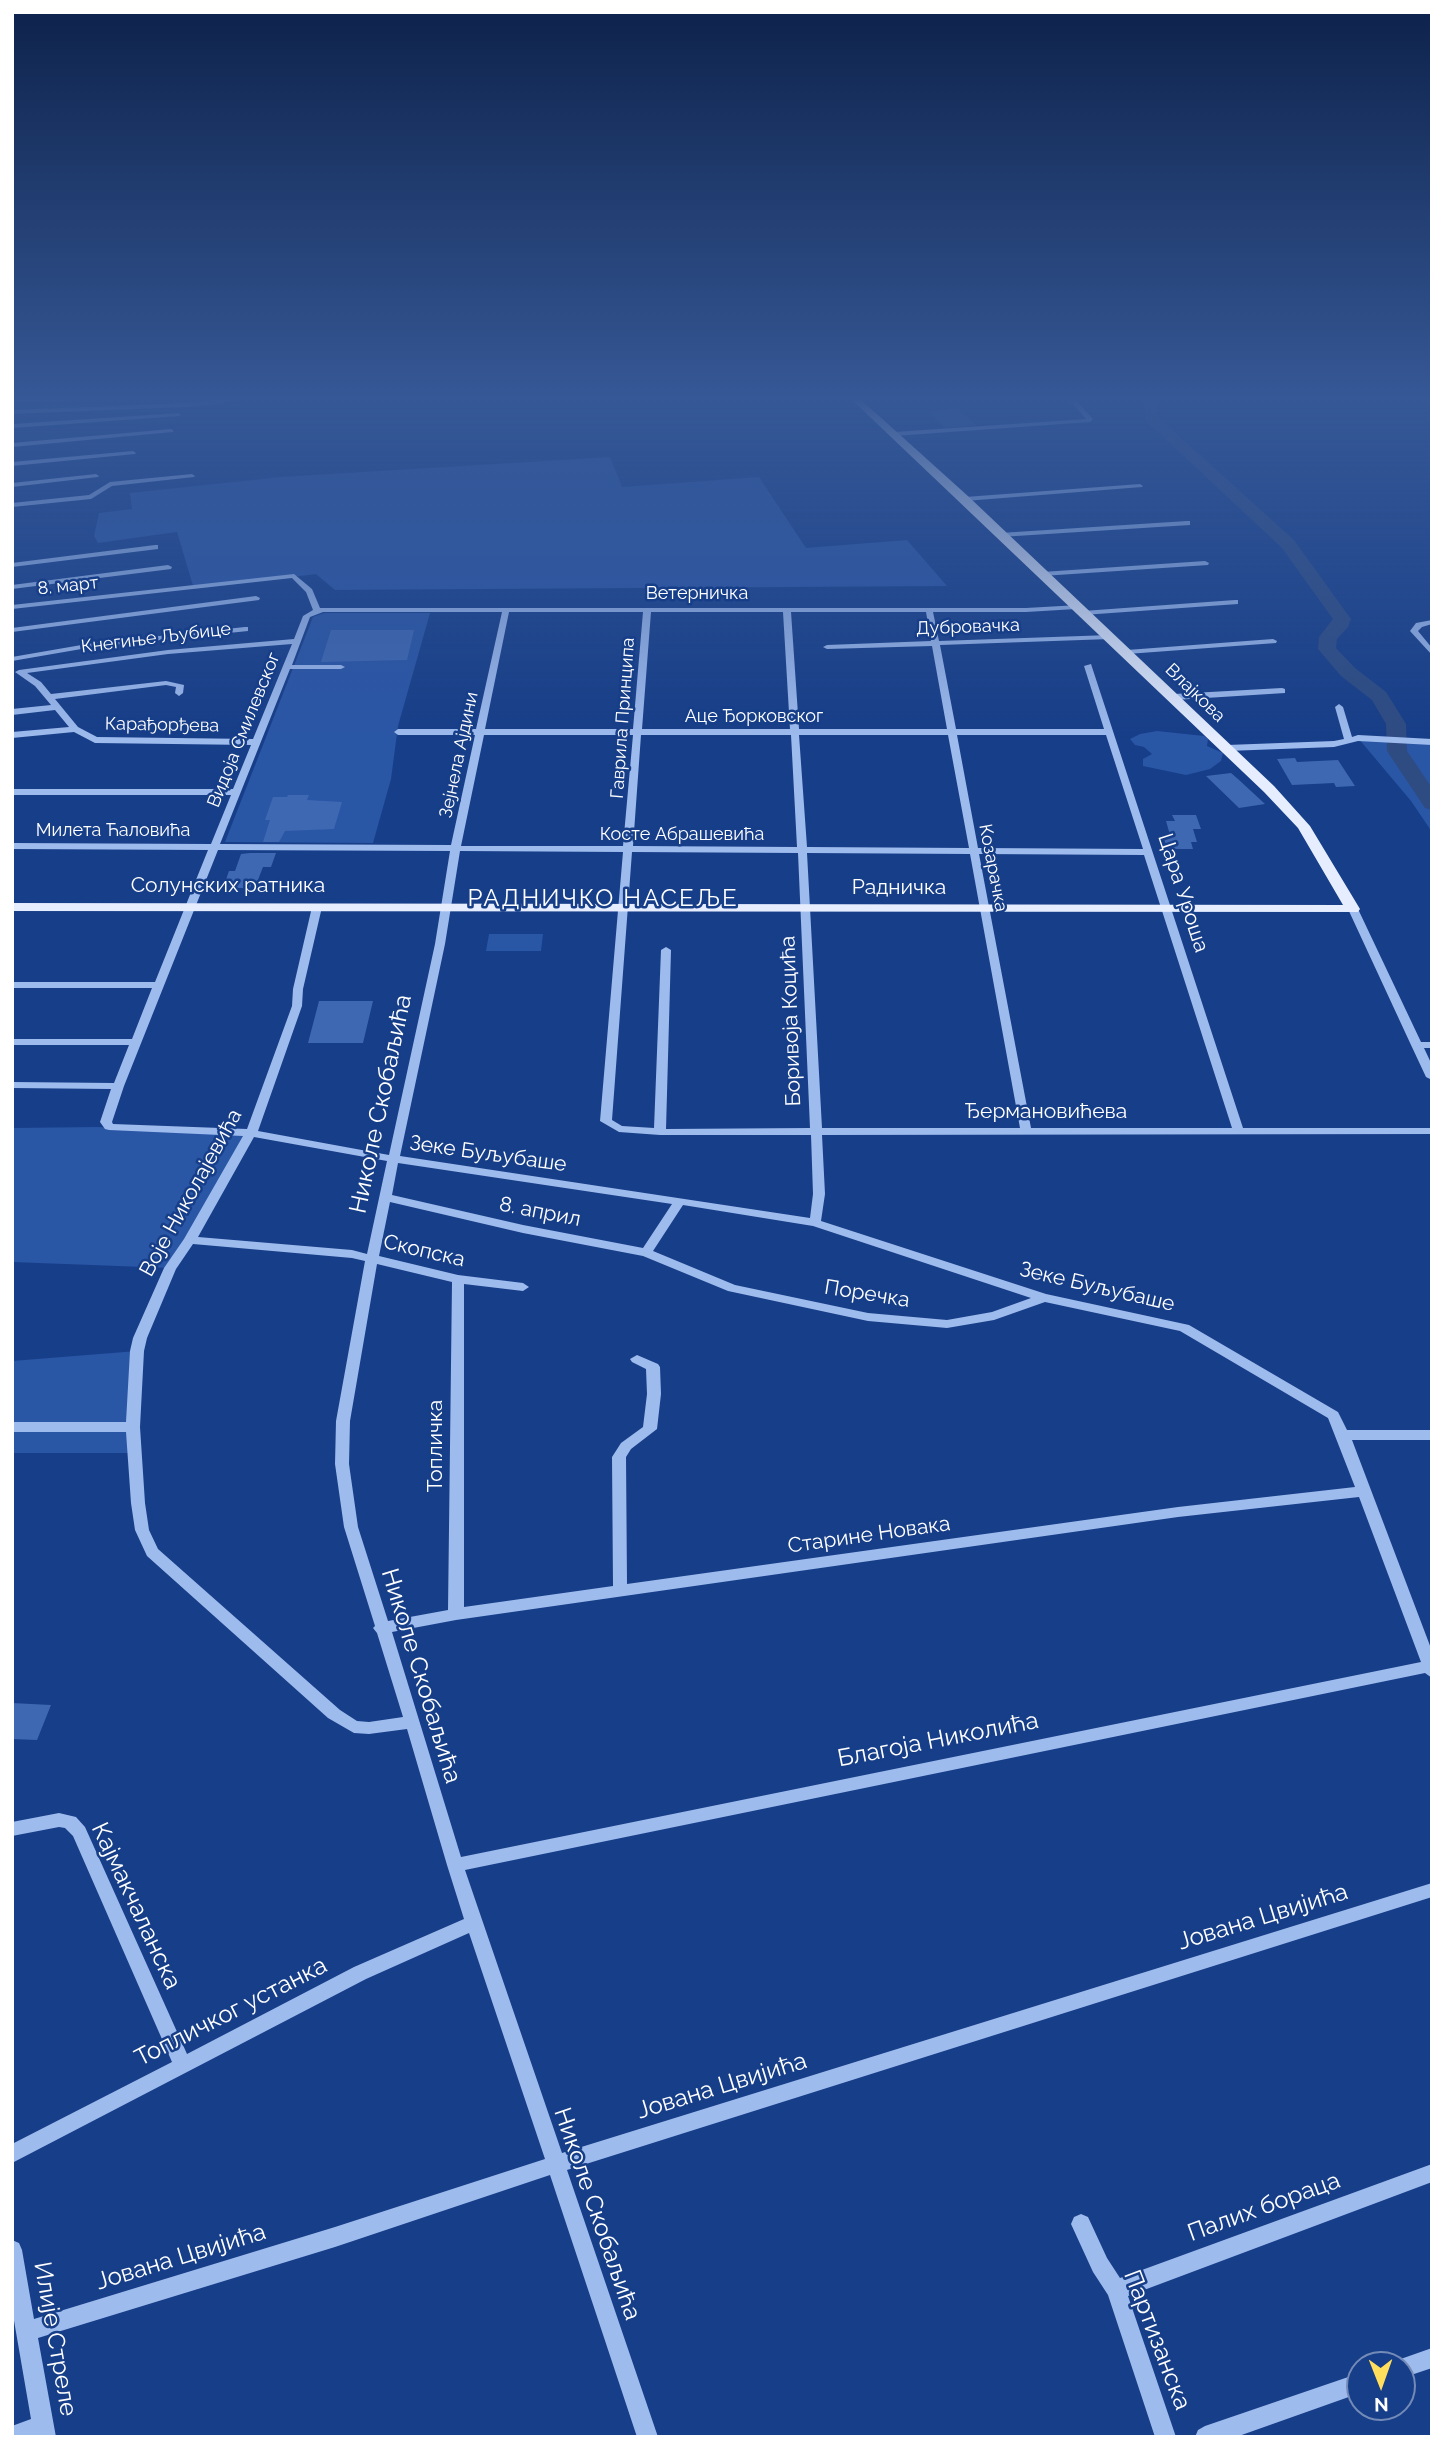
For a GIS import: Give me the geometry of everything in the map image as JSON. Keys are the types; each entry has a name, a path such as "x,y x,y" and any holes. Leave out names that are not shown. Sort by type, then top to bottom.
{"main road":[{"name":"Влајкова","path":"977,511 1227,748 1303,826 1353,909"},
{"name":"Солунских ратника","path":"12,907 444,907"},
{"name":"Радничка","path":"444,907 1353,909"}],"street":[{"path":"1000,535 1187,523"},
{"path":"12,565 155,547"},
{"path":"1042,574 1205,563"},
{"path":"12,587 168,567"},
{"name":"8. март","path":"12,607 294,576 309,591 317,610"},
{"path":"12,630 256,598"},
{"path":"1080,610 1235,602"},
{"name":"Ветерничка","path":"317,610 1080,610"},
{"name":"Видоја Смилевског","path":"118,1086 307,616 317,610"},
{"name":"Зејнела Ајдини","path":"444,907 506,610"},
{"name":"Гаврила Принципа","path":"606,1122 647,610"},
{"name":"Боривоја Коцића","path":"787,610 806,908 815,1131"},
{"name":"Козарачка","path":"929,610 1026,1131"},
{"path":"1432,622 1419,625 1413,631 1432,653"},
{"path":"12,659 93,645 245,629"},
{"name":"Дубровачка","path":"827,647 1110,637"},
{"name":"Кнегиње Љубице","path":"16,670 168,652 297,641"},
{"path":"1127,652 1273,641"},
{"name":"Цара Уроша","path":"1088,666 1238,1132"},
{"path":"286,667 341,667"},
{"name":"Карађорђева","path":"16,670 38,684 75,729 95,740 257,742"},
{"path":"49,697 166,683 180,685 178,693"},
{"path":"1174,697 1282,691"},
{"path":"12,712 57,707"},
{"path":"1339,708 1353,738"},
{"path":"12,735 75,729"},
{"name":"Аце Ђорковског","path":"398,732 1110,732"},
{"path":"1227,748 1334,744 1353,738 1432,741"},
{"path":"12,792 236,792"},
{"name":"Милета Ћаловића","path":"12,846 214,847"},
{"name":"Косте Абрашевића","path":"214,847 1149,852"},
{"name":"Воје Николајевића","path":"317,907 298,989 297,1006 251,1133 190,1240 170,1268 140,1338 133,1427 138,1503 142,1530 152,1552 346,1723 369,1728 413,1721"},
{"name":"Николе Скобаљића","path":"444,907 440,944 372,1258 342,1420 342,1464 351,1527 381,1628 413,1721 454,1864 648,2437"},
{"name":"Влајкова","path":"1353,909 1432,1077"},
{"path":"660,1132 666,950"},
{"path":"12,985 159,985"},
{"path":"12,1042 135,1042"},
{"path":"1416,1045 1432,1045"},
{"path":"12,1085 118,1086"},
{"name":"Зеке Буљубаше","path":"118,1086 106,1122 109,1127 251,1133 393,1159 815,1223 1044,1298 1184,1328 1333,1415 1343,1435 1431,1668"},
{"name":"Ђермановићева","path":"606,1122 619,1129 660,1132 1432,1131"},
{"path":"815,1131 819,1194 815,1223"},
{"name":"8. април","path":"386,1197 523,1229 646,1253 685,1269"},
{"path":"646,1253 680,1201"},
{"name":"Скопска","path":"190,1240 372,1258 458,1279 523,1287"},
{"name":"Поречка","path":"685,1269 732,1288 775,1298 867,1317 925,1324 947,1324 994,1316 1044,1298"},
{"name":"Топличка","path":"456,1614 458,1279"},
{"path":"621,1590 619,1457 626,1446 650,1429 654,1394 653,1367 637,1359"},
{"path":"12,1427 133,1427"},
{"path":"1343,1435 1432,1435"},
{"name":"Старине Новака","path":"381,1628 621,1590 1178,1512 1363,1490"},
{"name":"Благоја Николића","path":"454,1864 1431,1668"},
{"name":"Кајмакчаланска","path":"12,1829 59,1821 70,1822 79,1832 182,2064"},
{"name":"Јована Цвијића","path":"27,2331 335,2237 556,2164 1432,1890"},
{"name":"Топличког устанка","path":"12,2154 360,1973 475,1922"},
{"name":"Палих бораца","path":"1116,2290 1432,2173"},
{"name":"Партизанска","path":"1081,2224 1100,2265 1116,2290 1166,2437"},
{"name":"Илије Стреле","path":"12,2249 44,2431"},
{"path":"1205,2437 1346,2388"},
{"path":"12,2437 44,2431"}],"shaded area":[{"path":"782,511 806,548 907,540 947,586 335,590 316,574 194,589 177,532 98,543 94,536 99,513"},
{"path":"324,613 430,613 398,726 391,779 373,843 225,842 313,617"},
{"path":"1157,731 1204,736 1208,739 1207,746 1223,753 1221,761 1210,769 1186,775 1143,766 1143,759 1152,754 1144,747 1135,745 1130,739"},
{"path":"1358,738 1432,742 1432,832 1411,801"},
{"path":"489,934 543,934 541,951 486,951"},
{"path":"97,1127 251,1133 170,1268 12,1262 12,1128"},
{"path":"137,1351 136,1453 12,1453 12,1361"}],"building":[{"path":"331,630 414,630 407,660 321,662"},
{"path":"1295,758 1297,762 1338,760 1355,786 1336,787 1334,783 1292,785 1277,759"},
{"path":"1231,773 1265,804 1239,808 1206,776"},
{"path":"309,795 307,800 342,802 334,829 285,831 279,842 263,842 270,820 265,820 273,797"},
{"path":"1172,815 1196,815 1201,829 1193,829 1197,842 1191,842 1193,849 1167,849 1163,835 1170,835 1166,821 1175,821"},
{"path":"276,853 271,867 263,867 256,885 251,885 250,888 223,888 229,871 235,871 241,854"},
{"path":"319,1001 373,1001 363,1043 308,1043"},
{"path":"12,1703 51,1705 37,1740 12,1739"}],"waterway":[{"path":"1252,511 1288,544 1342,619 1339,627 1328,637 1327,649 1348,672 1379,696 1396,724 1397,751 1432,804"}],"district":[{"name":"РАДНИЧКО НАСЕЉЕ","path":"603,899"}]}
